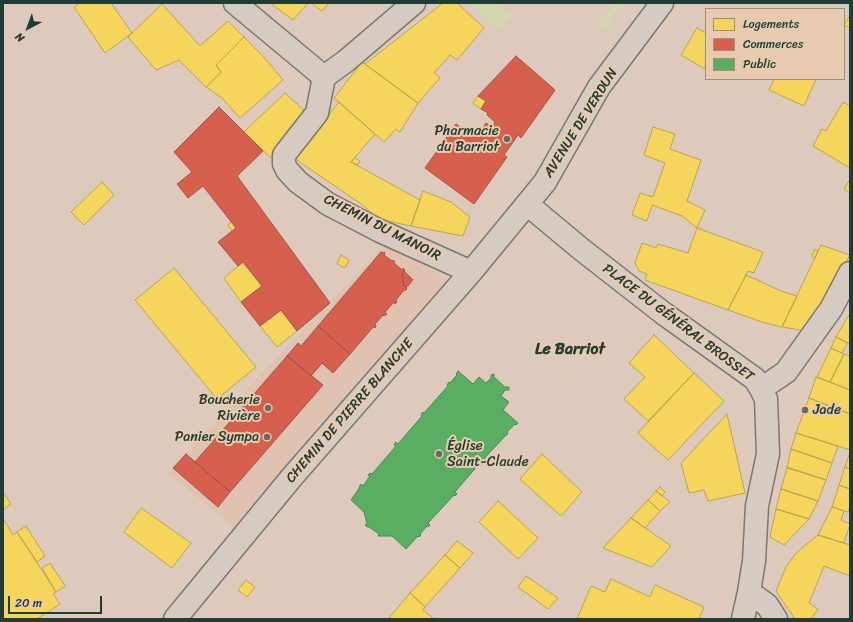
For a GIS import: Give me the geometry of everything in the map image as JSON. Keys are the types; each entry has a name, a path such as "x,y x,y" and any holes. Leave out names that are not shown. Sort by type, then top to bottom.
{"street":[{"path":"235,3 324,77 346,61 414,3"},
{"name":"AVENUE DE VERDUN","path":"528,204 545,182 600,87 662,3"},
{"name":"CHEMIN DU MANOIR","path":"324,77 317,113 284,155 284,164 287,170 298,182 328,204 380,231 471,272"},
{"name":"CHEMIN DE PIERRE BLANCHE","path":"175,619 292,477 471,272 528,204"},
{"name":"PLACE DU GÉNÉRAL BROSSET","path":"528,204 581,249 650,303 754,379 761,389 766,399 768,454 757,506 754,561 743,619"},
{"path":"761,389 786,372 831,309 850,272"},
{"path":"749,592 766,605 776,619"}],"shaded area":[{"path":"386,243 448,279 236,529 168,473"}],"green space":[{"path":"469,3 496,3 511,16 499,30"},
{"path":"613,3 623,3 605,28 599,23 614,5"}],"building: Logements":[{"path":"80,3 111,3 132,33 105,53 74,7"},
{"path":"270,3 308,3 293,20"},
{"path":"311,3 329,3 322,11"},
{"path":"443,3 457,3 484,28 457,60 450,55 434,73 440,78 418,103 362,62 365,64"},
{"path":"162,4 200,46 228,21 244,37 216,65 221,72 206,87 179,60 156,70 128,37"},
{"path":"850,15 850,28 845,26"},
{"path":"697,28 705,32 705,69 681,55"},
{"path":"244,37 263,56 283,80 240,118 222,98 206,87 221,72 216,65"},
{"path":"362,62 418,103 400,132 396,129 384,142 334,98"},
{"path":"774,80 816,80 804,106 769,90"},
{"path":"285,93 305,111 271,158 244,132"},
{"path":"478,96 486,101 481,109 473,103"},
{"path":"339,102 375,134 351,162 420,200 411,226 378,219 364,206 294,158"},
{"path":"843,102 850,106 850,168 813,146 822,129 826,131"},
{"path":"653,127 675,134 670,149 701,160 687,201 705,210 697,228 682,216 652,205 647,221 632,215 640,193 653,197 665,163 644,155"},
{"path":"355,158 360,161 357,165 351,162"},
{"path":"850,179 850,193 844,189"},
{"path":"102,182 114,195 84,225 71,212"},
{"path":"423,191 451,202 470,217 463,236 411,226"},
{"path":"231,222 236,228 232,231 228,225"},
{"path":"697,228 763,252 754,273 748,271 728,310 645,280 647,274 639,271 635,263 642,243 656,248 658,244 688,253"},
{"path":"821,245 850,255 806,331 782,327"},
{"path":"814,250 818,251 815,258 812,256"},
{"path":"341,255 349,260 345,268 337,264"},
{"path":"243,262 262,286 241,302 224,278"},
{"path":"174,268 256,367 217,399 135,300"},
{"path":"746,275 781,291 797,296 782,327 762,322 728,310"},
{"path":"281,310 297,331 277,347 260,326"},
{"path":"850,313 850,344 836,337"},
{"path":"654,335 694,373 648,421 624,399 645,377 629,363"},
{"path":"836,337 848,343 842,353 831,348"},
{"path":"831,348 844,354 830,382 817,377"},
{"path":"844,354 850,356 850,390 830,382"},
{"path":"694,373 724,401 668,460 638,433"},
{"path":"816,377 850,390 850,414 809,398"},
{"path":"809,398 850,414 850,450 796,433"},
{"path":"727,414 745,493 708,501 704,490 689,493 681,463"},
{"path":"796,433 838,446 832,463 791,449"},
{"path":"791,449 832,463 826,480 787,467"},
{"path":"850,452 850,469 845,467"},
{"path":"542,454 582,492 561,516 520,479"},
{"path":"845,467 850,469 850,489 839,485"},
{"path":"787,468 826,480 818,501 781,489"},
{"path":"839,485 850,489 850,506 848,512 832,507"},
{"path":"660,487 665,492 662,496 656,491"},
{"path":"781,489 818,501 809,519 776,509"},
{"path":"656,491 670,502 660,511 648,500"},
{"path":"3,492 11,504 3,510"},
{"path":"648,500 660,511 645,528 631,518"},
{"path":"498,501 538,538 518,559 479,522"},
{"path":"832,507 844,511 841,520 850,524 844,543 818,535"},
{"path":"141,508 191,543 172,568 124,532"},
{"path":"776,509 809,519 784,545 770,537"},
{"path":"3,518 13,535 17,532 56,592 53,594 60,604 37,619 3,619"},
{"path":"631,518 671,546 652,567 603,548"},
{"path":"26,526 45,556 37,562 17,532"},
{"path":"818,535 850,545 850,576 824,566 809,603 818,609 811,619 795,619 776,591 786,567 797,552"},
{"path":"457,541 473,553 460,568 445,555"},
{"path":"445,555 460,568 425,607 410,593"},
{"path":"50,563 65,586 56,592 42,568"},
{"path":"526,576 558,598 548,609 518,587"},
{"path":"611,579 650,597 655,585 704,607 699,619 577,619 591,586 605,592"},
{"path":"246,580 255,587 247,597 238,590"},
{"path":"410,593 425,607 423,610 434,619 388,619"}],"building: Commerces":[{"path":"516,56 555,90 521,138 518,135 504,155 507,157 474,204 425,168 456,124 476,138 486,123 492,127 495,122 487,115 488,113 481,109 486,101 478,96"},
{"path":"219,107 263,151 237,176 330,303 297,331 281,310 260,326 241,302 262,286 243,262 238,266 218,242 236,228 203,186 188,198 177,184 192,172 174,152"},
{"path":"381,252 384,252 384,255 392,261 393,260 395,262 394,263 402,270 403,268 405,270 402,274 404,286 407,289 404,290 396,300 397,302 395,304 394,302 385,312 387,314 384,316 383,315 375,324 375,328 374,326 350,354 318,326"},
{"path":"404,271 413,280 406,288 404,286 402,274"},
{"path":"318,326 350,354 333,373 322,363 311,376 287,356 298,343 301,346"},
{"path":"287,356 323,385 230,492 195,462"},
{"path":"186,454 230,492 218,507 173,468"}],"building: Public":[{"name":"Église Saint-Claude","path":"458,371 473,384 479,377 486,383 491,378 491,375 494,374 494,377 505,387 509,387 509,390 505,390 501,396 509,402 503,410 518,423 507,432 507,435 481,462 483,464 479,464 455,492 457,494 455,496 454,495 428,523 430,525 428,527 427,526 420,534 421,535 419,537 418,536 406,549 392,536 378,536 379,534 367,527 365,525 367,524 364,512 351,500 361,484 363,486 370,476 368,475 370,473 372,474 396,446 394,445 396,442 398,444 422,416 421,415 423,412 424,413 448,386 447,385 449,382 450,383 457,375 456,374"}],"place":[{"name":"Pharmacie du Barriot","path":"507,139"},
{"name":"Boucherie Rivière","path":"268,408"},
{"name":"Jade","path":"805,410"},
{"name":"Panier Sympa","path":"267,437"},
{"name":"Église Saint-Claude","path":"439,454"}],"district":[{"name":"Le Barriot","path":"570,350"}]}
